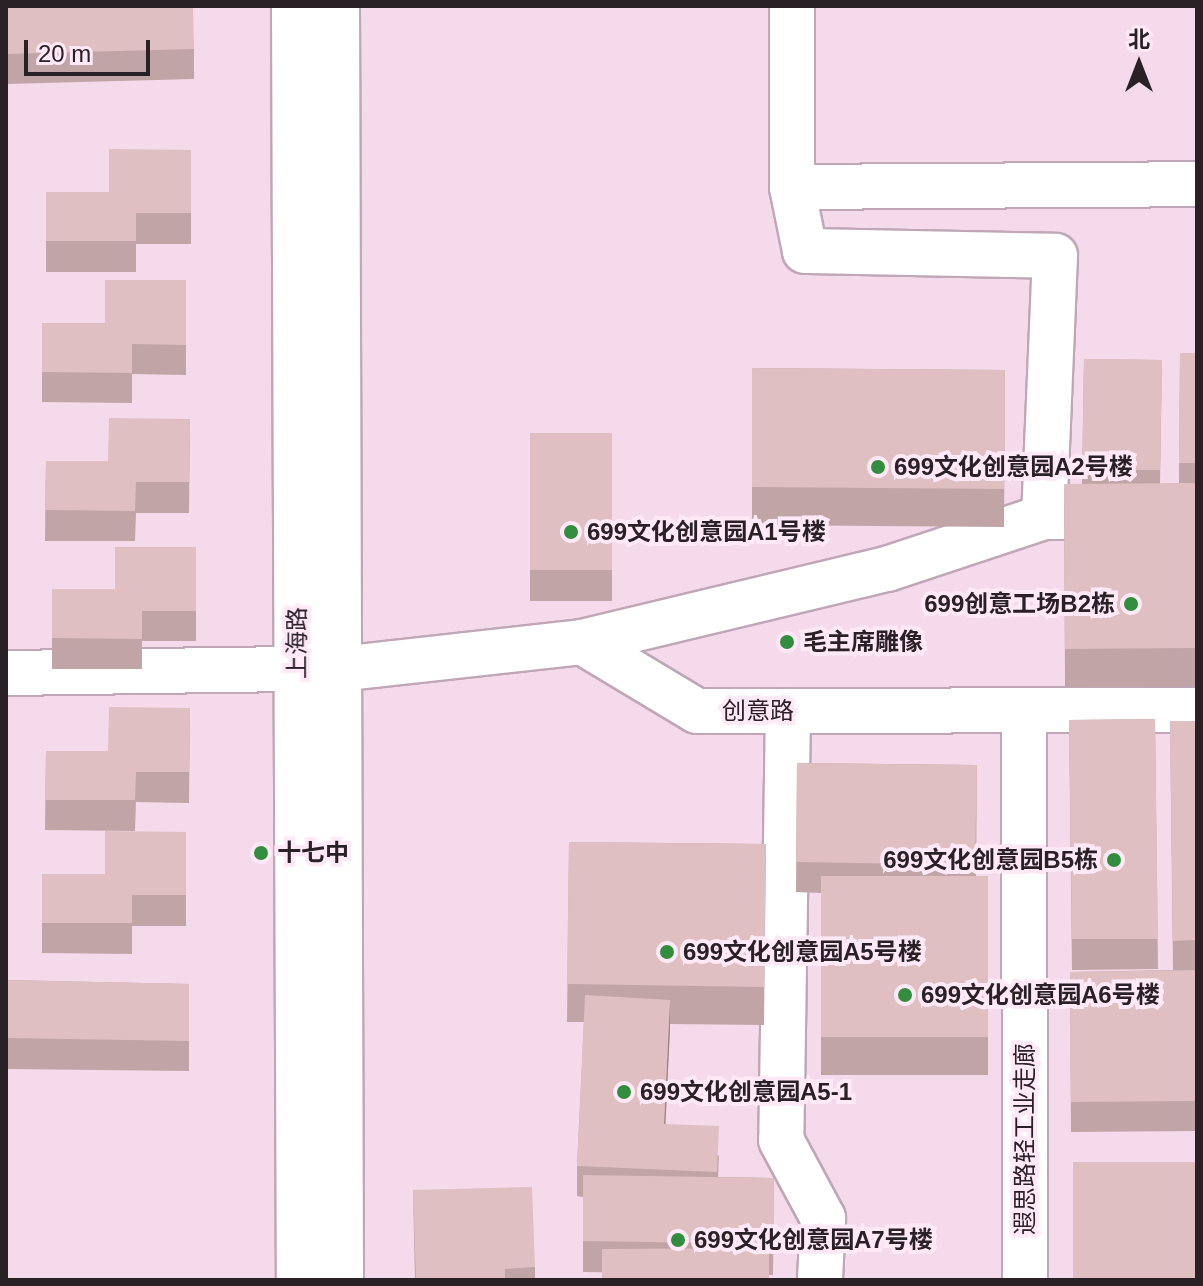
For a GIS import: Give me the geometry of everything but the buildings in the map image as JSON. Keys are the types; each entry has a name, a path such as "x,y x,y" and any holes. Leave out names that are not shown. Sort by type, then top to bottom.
{"street":[{"name":"上海路","path":"294,6 341,1280"},
{"name":"上海路","path":"299,1280 337,6"},
{"path":"792,6 792,187 805,251 1055,256 1044,517"},
{"path":"792,187 1197,184"},
{"path":"6,673 318,669 582,642 887,569 1044,517 1197,517"},
{"name":"创意路","path":"582,642 697,711 1197,710"},
{"name":"遐思路轻工业走廊","path":"1024,710 1025,1280"},
{"path":"788,711 781,1140 823,1218 820,1280"}],"place":[{"name":"699文化创意园A2号楼","path":"878,467"},
{"name":"699文化创意园A1号楼","path":"571,532"},
{"name":"699创意工场B2栋","path":"1131,604"},
{"name":"毛主席雕像","path":"787,642"},
{"name":"十七中","path":"261,853"},
{"name":"699文化创意园B5栋","path":"1114,860"},
{"name":"699文化创意园A5号楼","path":"667,952"},
{"name":"699文化创意园A6号楼","path":"905,995"},
{"name":"699文化创意园A5-1","path":"624,1092"},
{"name":"699文化创意园A7号楼","path":"678,1240"}]}
